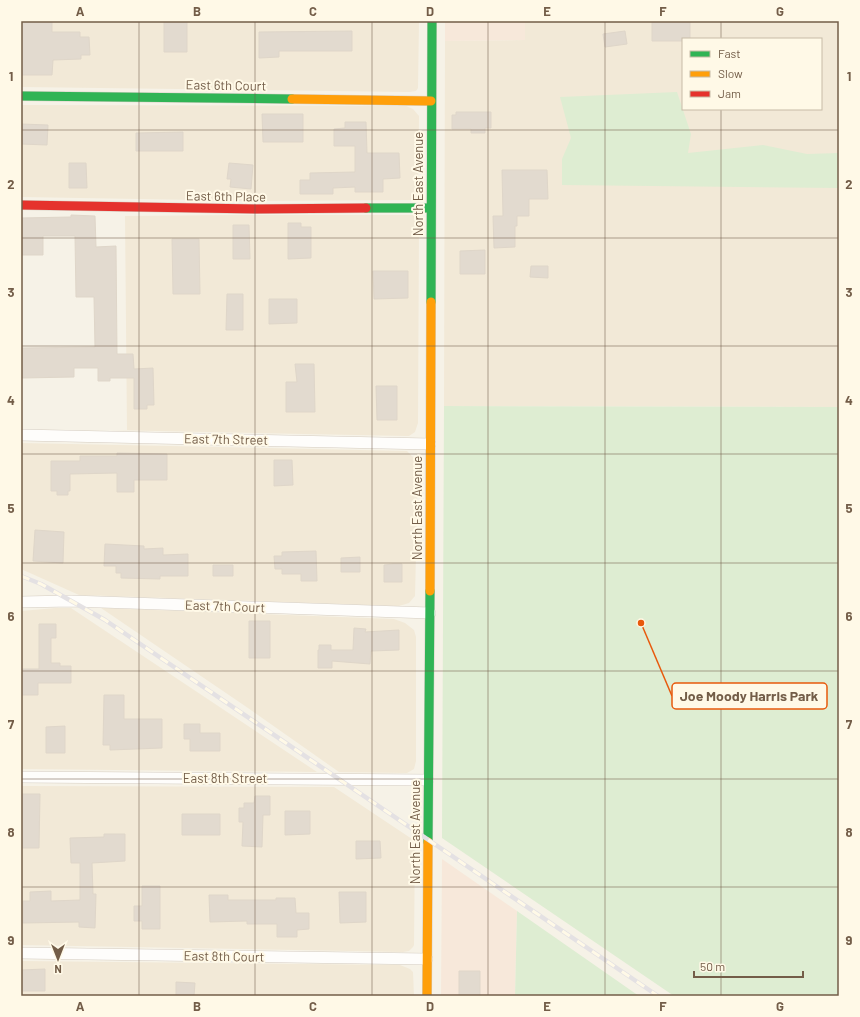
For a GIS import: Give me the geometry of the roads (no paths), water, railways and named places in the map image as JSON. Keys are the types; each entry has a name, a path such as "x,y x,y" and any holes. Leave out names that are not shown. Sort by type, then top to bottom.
{"main road":[{"name":"North East Avenue","path":"427,996 432,21"},
{"name":"East 6th Court","path":"21,96 431,101"},
{"name":"East 6th Place","path":"21,205 256,209 431,208"}],"street":[{"name":"East 7th Street","path":"21,435 430,444"},
{"name":"East 7th Court","path":"21,602 71,601 430,613"},
{"name":"East 8th Street","path":"21,778 428,780"},
{"name":"East 8th Court","path":"21,953 427,958"}],"railway":[{"path":"21,576 41,584 105,620 658,996"}],"place":[{"name":"Joe Moody Harris Park","path":"641,623"}]}
